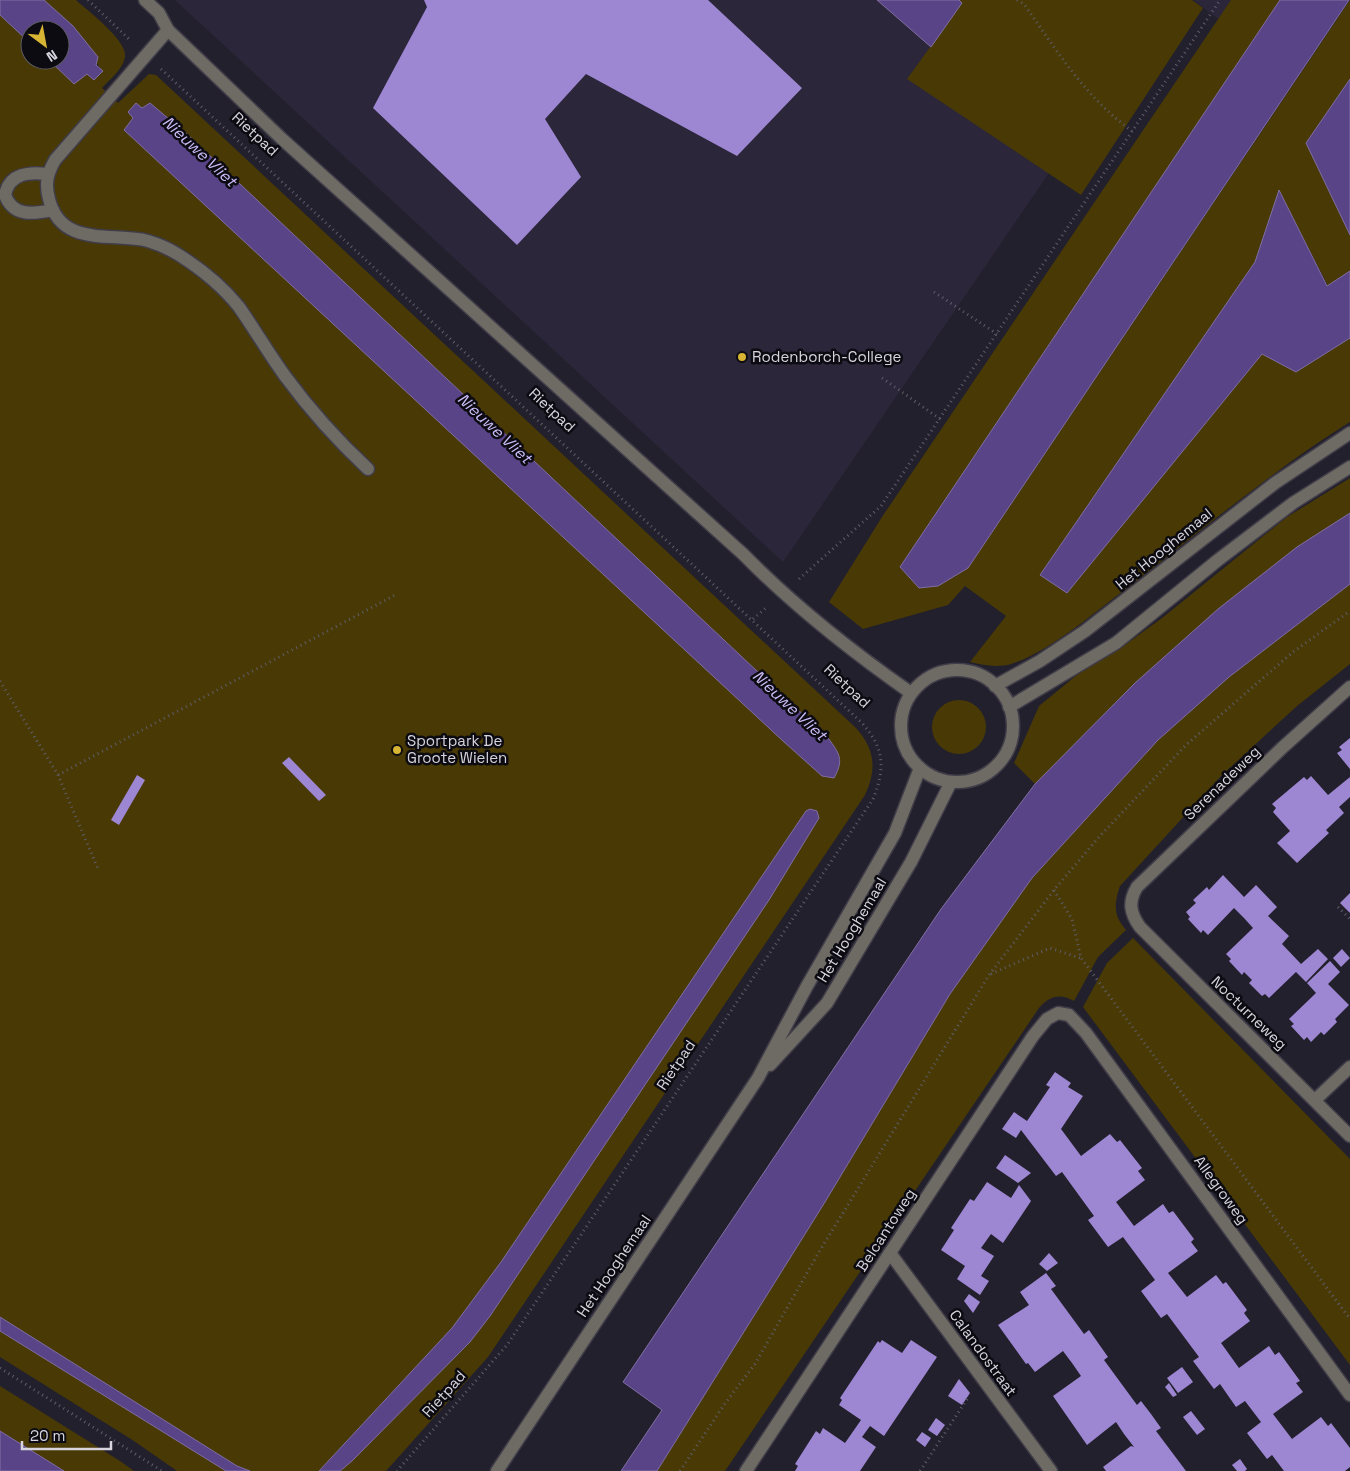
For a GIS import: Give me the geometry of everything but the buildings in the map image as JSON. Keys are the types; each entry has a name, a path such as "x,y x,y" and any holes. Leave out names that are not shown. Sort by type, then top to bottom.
{"street":[{"name":"Rietpad","path":"145,0 159,13 168,30 282,139 743,554 782,594 850,649 911,694"},
{"path":"168,30 67,144 47,174 47,192 53,210 64,225 75,232 148,241 178,254 207,275 238,306 285,376 310,407 341,444 368,469"},
{"path":"47,174 26,173 17,176 11,182 5,195 10,206 17,211 37,213 53,210"},
{"name":"Het Hooghemaal","path":"995,686 1040,661 1085,631 1268,489 1350,432"},
{"path":"1009,707 1116,643 1218,560 1285,509 1350,467"},
{"path":"945,672 972,672 984,677 995,686 1009,707 1012,732 1004,756 987,774 963,782 951,782 929,775 910,758 901,732 903,712 911,694 932,676 945,672"},
{"name":"Serenadeweg","path":"1131,911 1132,896 1138,887 1282,748 1350,687"},
{"name":"Het Hooghemaal","path":"497,1471 758,1078 807,986 895,834 920,768"},
{"name":"Het Hooghemaal","path":"758,1078 827,1003 912,862 951,782"},
{"name":"Nocturneweg","path":"1131,911 1140,927 1350,1136"},
{"name":"Belcantoweg","path":"746,1471 1033,1036 1047,1020 1058,1012"},
{"name":"Allegroweg","path":"1058,1012 1069,1015 1086,1033 1350,1395"},
{"path":"1315,1100 1350,1067"},
{"name":"Calandostraat","path":"890,1253 1051,1471"}],"path":[{"name":"Rietpad","path":"88,0 752,619 872,733 879,748 882,764 881,781 874,799 507,1345 397,1471"},
{"path":"1017,0 1024,4 1079,82 1109,114 1132,132"},
{"path":"752,619 881,506 1220,0"},
{"path":"934,292 997,334"},
{"path":"882,378 940,418"},
{"path":"58,775 398,594"},
{"path":"680,1471 726,1402 755,1364 819,1252 989,975 1054,890 1099,837 1186,746 1293,652 1350,611"},
{"path":"0,681 58,775 98,869"},
{"path":"1054,890 1072,920 1081,958 1350,1319"},
{"path":"1338,907 1350,919"},
{"path":"989,975 1050,948 1081,958"},
{"path":"0,1368 162,1471"},
{"path":"920,1471 974,1389 983,1381"}],"shaded area":[{"name":"Sportpark De Groote Wielen","path":"44,0 76,0 106,27 120,43 125,57 122,66 102,88 118,103 149,74 156,75 856,728 867,744 872,760 871,777 865,795 488,1357 386,1471 340,1471 470,1342 490,1316 769,900 806,811 501,1262 452,1328 319,1471 250,1471 237,1466 0,1317 0,15 20,34 20,70 60,70 74,83 87,74 94,80 102,71 70,23 70,20 66,20","holes":["150,103 188,135 828,738 822,776 125,130 133,117 136,104 141,108"]},
{"name":"Rodenborch-College","path":"175,0 878,0 1064,151 783,562"},
{"path":"959,0 1192,0 1203,8 1081,195 907,79 962,3"},
{"path":"1193,0 1280,0 1252,44"},
{"path":"1231,0 1280,0 900,567 919,588 938,586 968,568 1350,0 1350,79 1306,143 1350,235 1350,271 1328,286 1279,191 1255,262 1040,575 1067,593 1262,354 1296,372 1350,338 1350,422 1266,480 1073,629 1026,658 1000,666 970,662 1006,616 965,586 948,605 863,629 829,602 882,517"},
{"path":"1350,478 1350,513 1266,572 1188,636 1124,694 1035,784 1014,763 1039,706 1078,674 1118,650 1162,618 1287,517"},
{"path":"1350,584 1350,664 1297,706 1221,776 1120,886 1116,909 1119,919 1126,930 1098,957 1074,1001 1064,997 1055,997 1039,1008 725,1471 657,1471 825,1202 950,994 1032,878 1158,740 1229,677"},
{"path":"959,700 969,702 978,708 984,717 986,727 984,737 978,746 969,752 959,754 949,752 940,746 934,737 932,727 934,717 940,708 949,702"},
{"path":"1133,938 1350,1159 1350,1365 1083,1007 1107,963"},
{"path":"0,1331 226,1471 177,1471 134,1441 0,1357"},
{"path":"0,1386 134,1471 64,1471 0,1431"}],"water":[{"path":"0,0 44,0 66,20 20,20 20,34 0,15"},
{"path":"877,0 959,0 962,3 931,47"},
{"path":"1280,0 1349,0 968,568 938,586 919,588 900,567"},
{"path":"70,23 98,57 96,65 103,71 94,80 87,74 74,84 59,70 70,70"},
{"path":"1350,79 1350,235 1306,143"},
{"name":"Nieuwe Vliet","path":"136,103 142,108 150,103 188,135 828,738 838,753 840,762 834,778 822,776 783,741 124,130 133,118 128,112"},
{"path":"1279,190 1327,286 1350,271 1350,338 1296,372 1262,354 1067,593 1040,575 1255,262"},
{"path":"1350,513 1350,584 1229,677 1158,740 1032,878 950,994 825,1202 657,1471 621,1471 662,1410 623,1382 941,909 1035,784 1135,683 1218,609 1297,547"},
{"path":"810,809 817,811 819,818 769,900 490,1316 470,1342 352,1461 340,1471 319,1471 452,1328 501,1262 806,811"},
{"path":"0,1317 237,1466 250,1471 226,1471 0,1331"},
{"path":"0,1431 64,1471 0,1471"}],"place":[{"name":"Rodenborch-College","path":"742,357"},
{"name":"Sportpark De Groote Wielen","path":"397,750"}]}
